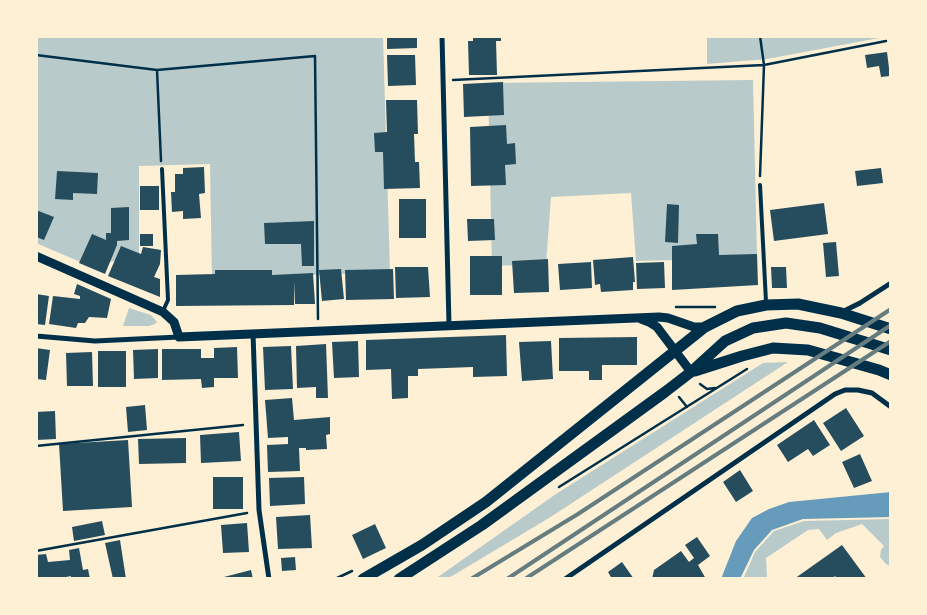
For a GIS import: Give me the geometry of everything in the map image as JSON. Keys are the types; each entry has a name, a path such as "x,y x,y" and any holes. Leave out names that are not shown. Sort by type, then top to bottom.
{"main road":[{"path":"363,579 422,545 486,502 705,327 737,311 766,305 798,304 841,313 891,330"},
{"path":"399,579 482,525 691,372 725,341 753,328 786,323 820,328 891,350"},
{"path":"691,372 773,348 808,350 891,375"}],"street":[{"path":"442,36 449,325"},
{"path":"36,256 163,312 174,322 179,337"},
{"path":"841,313 860,304 891,283"},
{"path":"636,317 649,322 657,328 676,350 691,372"},
{"path":"36,336 95,341 636,317 668,318 694,327 705,327"},
{"path":"253,334 259,510 269,579"},
{"path":"565,579 835,394 845,390 872,393 891,407"}],"lane":[{"path":"162,169 168,300 163,312"},
{"path":"760,185 766,305"}],"path":[{"path":"760,36 764,65 760,185"},
{"path":"444,81 764,65 886,41"},
{"path":"36,55 157,70 315,56 318,331"},
{"path":"157,70 162,169"},
{"path":"554,490 750,368"},
{"path":"36,446 243,425"},
{"path":"36,551 247,512"}],"shaded area":[{"path":"36,36 383,36 390,272 212,279 210,164 139,166 139,259 85,264 36,243"},
{"path":"707,36 890,36 767,59 707,64"},
{"path":"753,80 757,258 636,261 631,193 551,197 546,264 492,266 488,83"},
{"path":"129,308 151,315 157,322 149,326 123,326"},
{"path":"788,362 549,518 447,579 435,579 556,494 763,363"},
{"path":"891,519 891,566 886,564 880,557 884,546 862,524 836,533 827,540 819,529 808,530 766,558 766,579 743,579 755,552 774,531 804,521"}],"water":[{"path":"891,492 891,517 803,519 772,530 754,550 740,579 721,579 736,541 752,518 769,509 789,502"}],"building":[{"path":"387,36 417,36 417,48 387,49"},
{"path":"473,36 501,36 501,41 496,41 497,75 469,75 468,41 473,41"},
{"path":"887,52 890,76 881,77 879,66 867,68 865,55"},
{"path":"387,55 415,55 416,85 388,86"},
{"path":"503,82 504,115 464,117 463,84"},
{"path":"386,100 417,100 418,134 414,134 415,162 419,162 420,188 384,189 383,152 375,152 374,133 387,132"},
{"path":"506,125 507,144 515,143 516,164 505,165 506,185 471,186 470,127"},
{"path":"204,167 205,193 199,194 201,218 183,219 183,211 172,212 171,192 175,192 175,174 183,174 183,168"},
{"path":"881,168 883,183 857,186 855,171"},
{"path":"57,171 98,173 97,194 73,193 73,200 55,199"},
{"path":"140,186 159,186 159,210 140,210"},
{"path":"399,199 426,199 426,238 399,238"},
{"path":"824,203 828,234 774,241 770,210"},
{"path":"667,204 679,205 678,243 665,242"},
{"path":"129,207 129,240 117,241 105,274 79,263 92,234 106,240 106,233 111,233 111,208"},
{"path":"36,210 54,217 44,240 36,237"},
{"path":"467,219 494,219 495,240 468,241"},
{"path":"314,221 314,266 302,266 301,244 265,244 264,223"},
{"path":"140,234 153,234 153,246 140,246"},
{"path":"696,234 718,234 719,255 757,254 758,285 672,290 672,246 697,244"},
{"path":"836,242 839,276 826,277 823,243"},
{"path":"121,246 141,254 143,247 161,250 160,264 154,277 160,279 160,297 108,276"},
{"path":"470,256 502,256 502,295 470,295"},
{"path":"633,257 635,282 633,282 633,290 601,292 600,284 595,285 593,260"},
{"path":"548,259 549,292 514,293 512,261"},
{"path":"591,262 592,288 560,290 558,264"},
{"path":"664,262 665,288 637,289 636,263"},
{"path":"395,267 428,267 430,297 396,298"},
{"path":"771,267 786,267 787,288 772,288"},
{"path":"341,269 344,299 322,301 319,270"},
{"path":"393,269 394,299 346,300 345,270"},
{"path":"215,270 272,270 272,275 313,273 315,304 295,304 294,281 294,305 176,306 176,275 215,274"},
{"path":"77,284 111,299 107,318 89,317 85,323 78,323 76,328 49,324 53,296 80,299 80,296 74,294"},
{"path":"36,294 49,296 45,325 36,324"},
{"path":"506,335 507,376 473,377 473,367 418,369 418,376 408,376 408,398 392,399 391,369 366,370 366,340"},
{"path":"637,337 637,365 602,365 602,380 589,380 589,371 559,371 559,338"},
{"path":"358,341 359,377 334,378 332,342"},
{"path":"551,341 553,379 522,381 519,342"},
{"path":"326,344 328,398 316,398 316,387 297,388 296,346"},
{"path":"291,346 293,389 265,390 263,347"},
{"path":"237,347 238,378 214,378 214,387 202,388 201,379 162,380 162,349 201,349 201,358 214,358 214,348"},
{"path":"36,348 50,350 46,380 36,379"},
{"path":"158,349 158,378 134,379 133,350"},
{"path":"98,351 126,351 126,387 98,387"},
{"path":"92,352 93,386 67,386 66,353"},
{"path":"292,398 294,420 330,417 330,434 326,435 327,449 306,450 306,448 299,448 300,471 268,472 267,445 288,444 288,437 268,438 265,400"},
{"path":"145,405 147,430 128,432 126,407"},
{"path":"846,408 864,436 841,451 823,423"},
{"path":"55,411 56,439 36,440 36,412"},
{"path":"814,420 830,445 813,456 808,449 788,462 777,445"},
{"path":"239,432 241,461 201,463 200,435"},
{"path":"186,438 186,463 139,464 138,439"},
{"path":"128,440 132,507 63,511 59,444"},
{"path":"860,454 872,481 854,488 842,462"},
{"path":"740,470 753,491 736,502 723,482"},
{"path":"213,477 243,477 243,509 213,509"},
{"path":"304,477 305,504 270,506 269,478"},
{"path":"310,515 312,548 278,549 276,517"},
{"path":"102,521 105,535 74,541 72,527"},
{"path":"247,523 249,552 223,553 221,525"},
{"path":"375,524 386,548 363,559 352,535"},
{"path":"697,537 710,556 698,565 706,579 652,579 654,570 681,551 689,562 694,558 685,545"},
{"path":"120,540 126,579 113,579 105,543"},
{"path":"842,545 867,579 837,579 835,576 832,579 794,579"},
{"path":"79,548 83,570 88,569 90,579 71,579 71,576 57,579 36,579 36,555 46,554 48,562 70,560 69,550"},
{"path":"295,557 296,570 282,571 281,558"},
{"path":"622,562 634,579 612,579 608,572"},
{"path":"251,570 253,579 220,579 220,578"}],"railway":[{"path":"471,579 578,514 891,309"},
{"path":"507,579 891,325"},
{"path":"525,579 891,341"}]}
